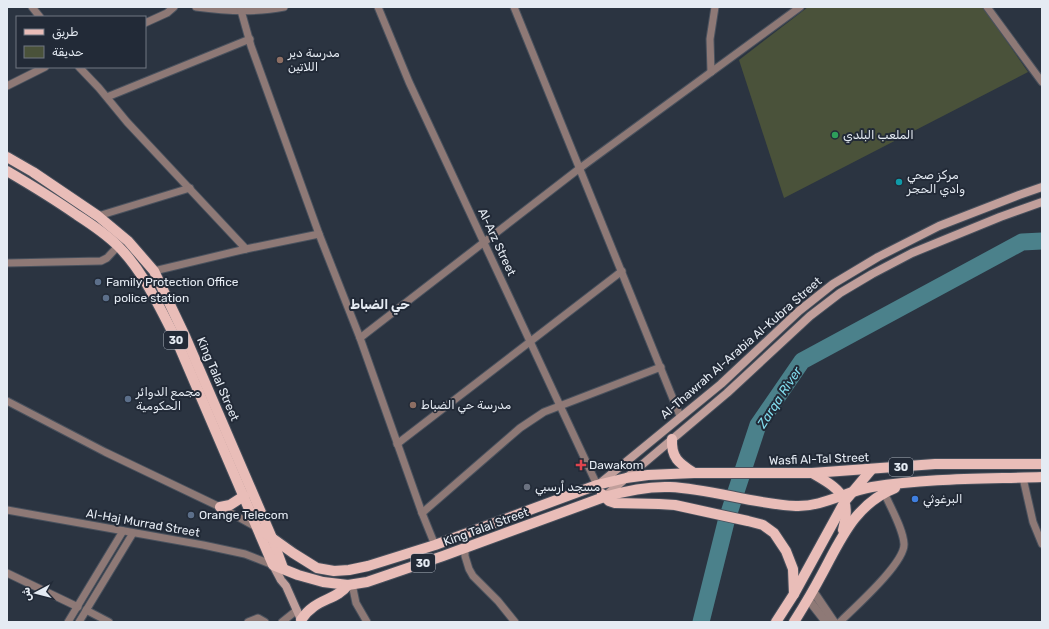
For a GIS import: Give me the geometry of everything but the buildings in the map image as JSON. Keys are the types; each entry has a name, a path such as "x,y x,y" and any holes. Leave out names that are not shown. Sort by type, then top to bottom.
{"main road":[{"name":"King Talal Street","path":"7,157 39,176 98,216 128,241 154,271 185,336 272,538 278,566"},
{"name":"King Talal Street","path":"7,171 105,234 118,246 142,276 169,327 258,528 278,566 298,575 323,582 350,584 367,582 604,497"},
{"name":"Al-Thawrah Al-Arabia Al-Kubra Street","path":"597,485 626,463 680,416 721,384 799,311 833,284 878,257 940,226 1042,187"},
{"name":"Al-Thawrah Al-Arabia Al-Kubra Street","path":"604,497 727,392 810,316 840,293 912,253 1000,216 1042,202"},
{"path":"672,439 673,454 694,473"},
{"name":"Wasfi Al-Tal Street","path":"597,485 626,478 648,475 694,473 812,473 871,470 935,464 1042,464"},
{"path":"776,622 794,594 846,496 871,470"},
{"path":"812,473 828,482 846,496 846,521 841,538"},
{"name":"30","path":"604,497 624,491 658,487 680,488 751,501 806,506 846,496 871,487 948,479 1042,477"},
{"path":"794,622 811,595 841,538 861,510 878,495 906,483"},
{"name":"King Talal Street","path":"258,528 317,568 334,571 350,570 368,566 435,545 597,485"},
{"path":"597,485 604,497 615,503 680,506 748,520 763,525 774,533 786,551 793,569 794,594"},
{"path":"220,507 230,505 244,496"},
{"path":"278,566 280,580 286,586 300,617 310,608 340,592 350,584"}],"street":[{"path":"32,7 39,16"},
{"path":"146,23 167,13 174,7"},
{"path":"196,7 218,10 241,9 263,11 284,7"},
{"name":"Al-Arz Street","path":"378,7 409,82 485,242 597,485"},
{"path":"514,7 680,416"},
{"path":"711,72 710,39 715,7"},
{"path":"360,338 580,168 800,7"},
{"path":"987,7 1042,82"},
{"path":"241,9 250,39 319,234 360,338 435,545"},
{"path":"107,97 250,39"},
{"path":"7,86 43,68"},
{"path":"80,68 107,97 127,122 246,249"},
{"path":"98,216 190,188"},
{"path":"154,271 246,249 319,234"},
{"path":"7,263 101,261 118,246"},
{"path":"398,444 622,271"},
{"path":"422,512 520,428 544,412 661,367"},
{"path":"7,401 105,452 220,507 258,528"},
{"path":"1024,478 1033,522 1042,544"},
{"path":"840,622 872,591 898,561 902,554 904,545 900,531 884,492"},
{"name":"Al-Haj Murrad Street","path":"7,510 203,544 245,554 278,566"},
{"path":"68,622 123,531"},
{"path":"79,622 133,533"},
{"path":"465,548 464,556 468,569 498,601 515,622"},
{"path":"7,573 78,607"},
{"path":"350,584 356,603 367,622"},
{"path":"811,595 826,622"},
{"path":"811,595 834,622"},
{"path":"86,610 109,622"},
{"path":"282,622 300,617"},
{"path":"248,622 258,618 265,622"}],"green space":[{"name":"الملعب البلدي","path":"808,7 983,7 1028,72 784,198 739,60"}],"waterway":[{"name":"Zarqa River","path":"701,622 726,522 758,425 802,361 1022,242 1042,241"}],"place":[{"name":"مدرسة دير اللاتين","path":"280,60"},
{"name":"الملعب البلدي","path":"835,135"},
{"name":"مركز صحي وادي الحجر","path":"899,182"},
{"name":"Family Protection Office","path":"98,282"},
{"name":"police station","path":"106,298"},
{"name":"مجمع الدوائر الحكومية","path":"128,399"},
{"name":"مدرسة حي الضباط","path":"413,405"},
{"name":"Dawakom","path":"581,465"},
{"name":"مسجد أرسبي","path":"527,487"},
{"name":"البرغوثي","path":"915,499"},
{"name":"Orange Telecom","path":"191,515"}],"district":[{"name":"حي الضباط","path":"380,304"}]}
